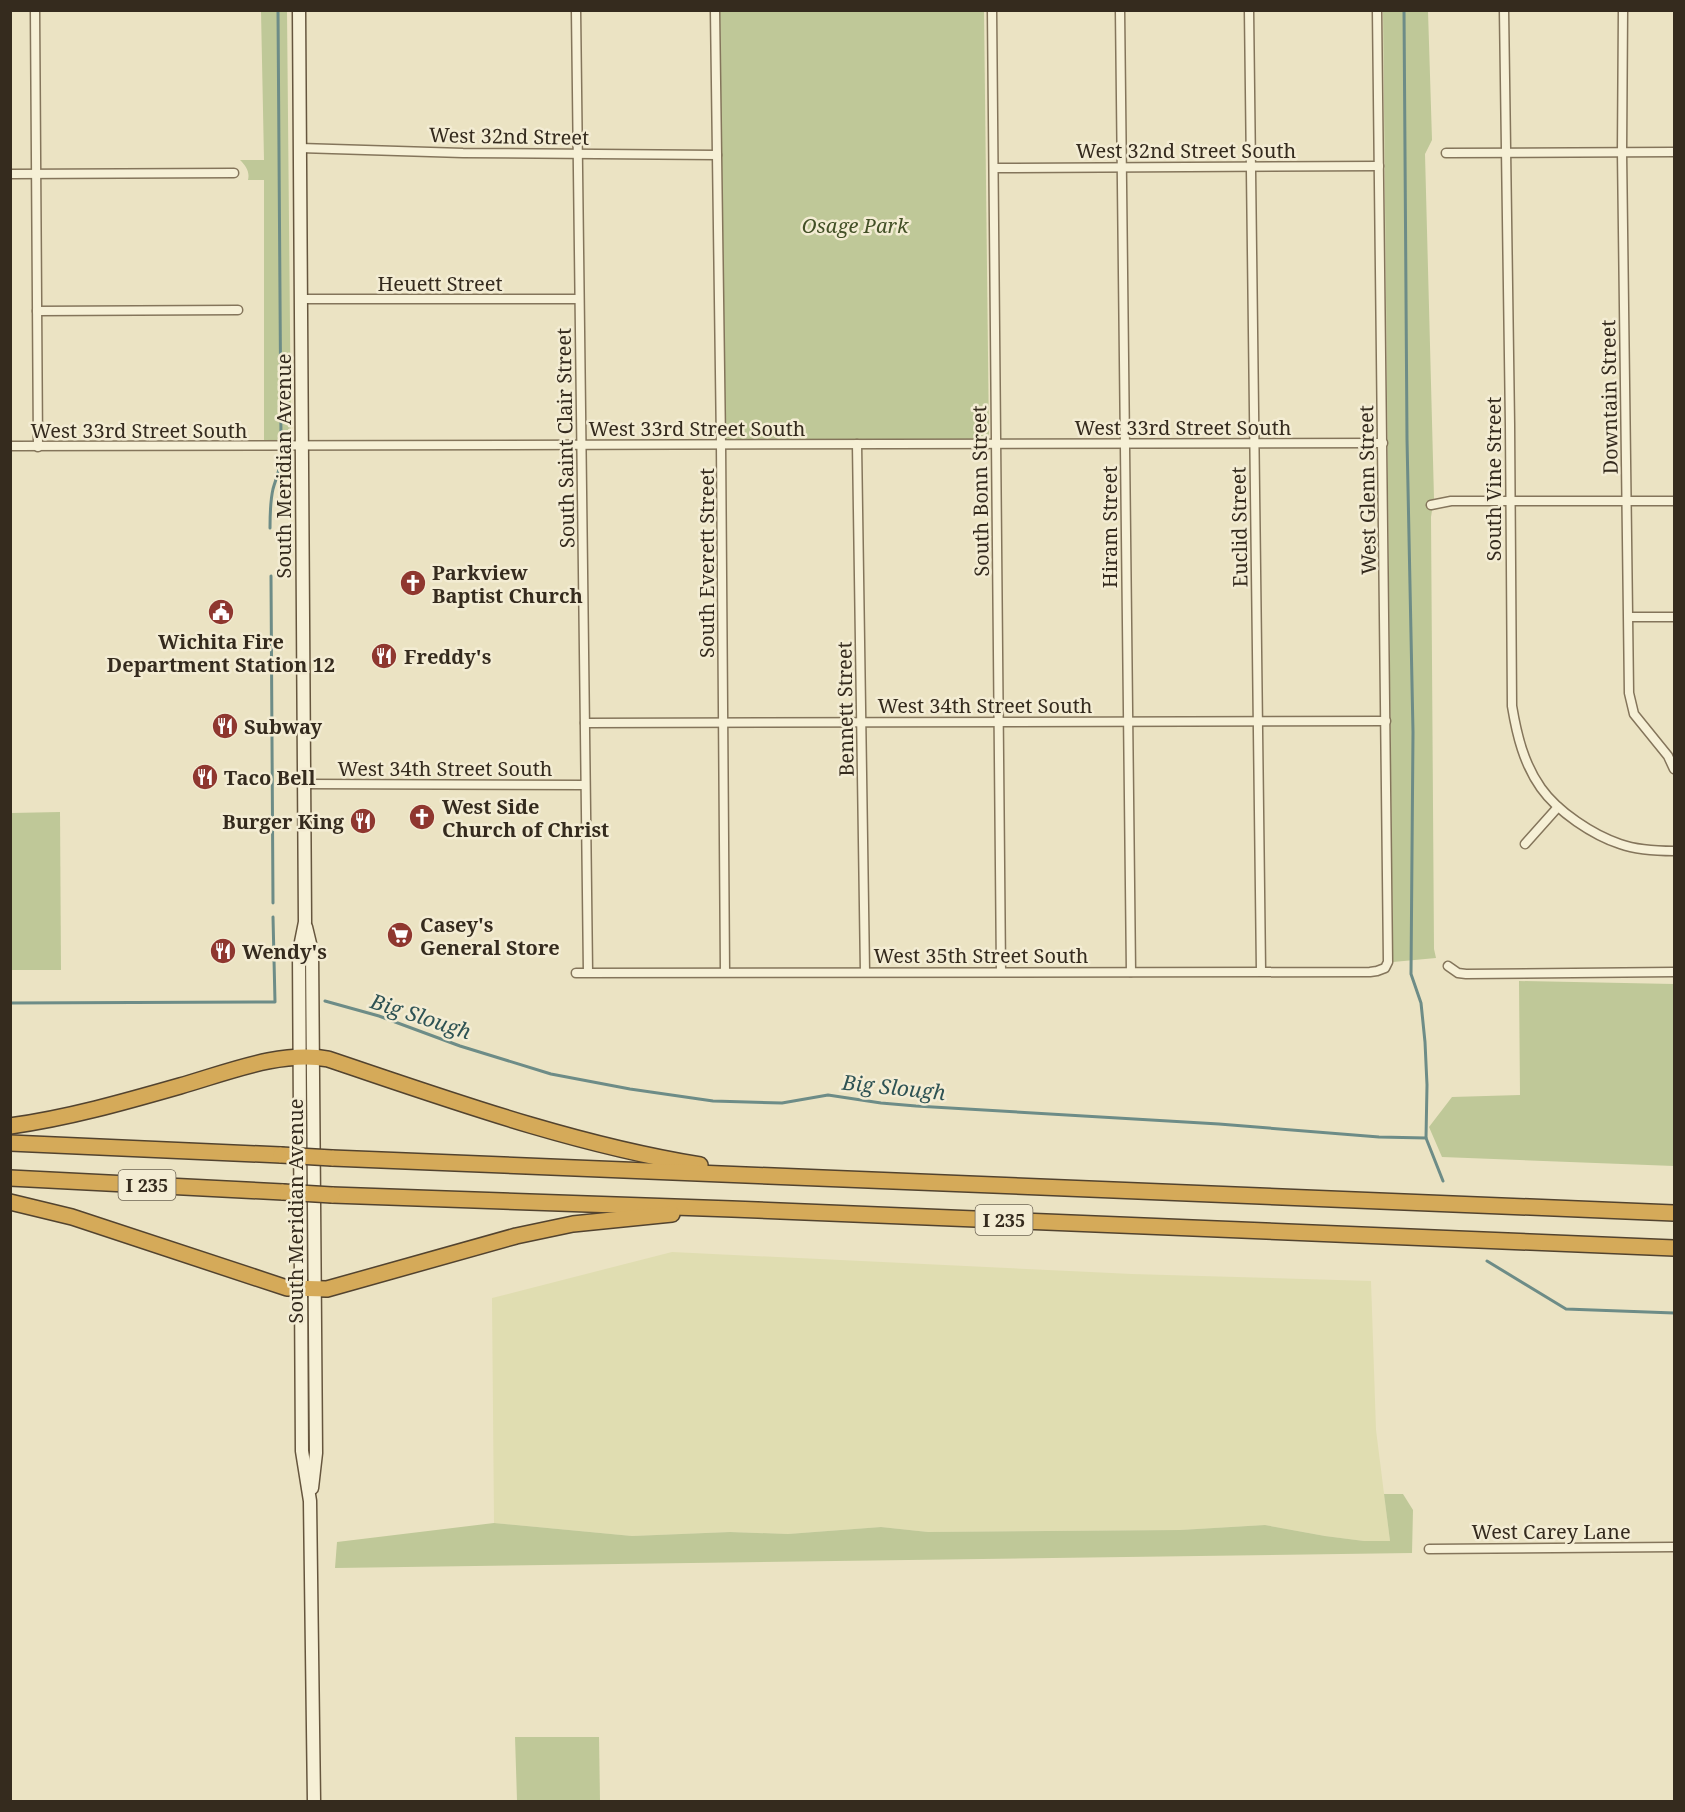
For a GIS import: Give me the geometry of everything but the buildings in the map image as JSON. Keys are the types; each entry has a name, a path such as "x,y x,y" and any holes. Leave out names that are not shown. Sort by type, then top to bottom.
{"highway":[{"path":"10,1126 52,1120 274,1059 306,1056 328,1059 479,1110 588,1142 653,1157 768,1175"},
{"name":"I 235","path":"10,1143 1674,1213"},
{"name":"I 235","path":"10,1178 332,1195 1674,1248"},
{"path":"10,1202 72,1217 287,1288 327,1289 516,1236 573,1224 732,1209"}],"main road":[{"name":"South Meridian Avenue","path":"299,10 305,784 305,922 299,952 306,1056 308,1288 316,1453 310,1501 314,1802"}],"street":[{"path":"35,10 38,447"},
{"name":"South Saint Clair Street","path":"576,10 588,972"},
{"name":"South Everett Street","path":"715,10 725,972"},
{"name":"South Bonn Street","path":"992,10 1001,972"},
{"name":"Hiram Street","path":"1120,10 1131,972"},
{"name":"Euclid Street","path":"1249,10 1256,722 1261,971"},
{"name":"West Glenn Street","path":"1377,10 1386,721 1388,962 1385,968"},
{"name":"South Vine Street","path":"1504,10 1513,712 1518,737 1528,766 1540,787 1558,807 1582,825 1620,844 1646,850 1674,851"},
{"name":"Downtain Street","path":"1623,10 1622,152 1628,684 1634,714 1668,756 1674,770"},
{"name":"West 32nd Street","path":"300,148 717,155"},
{"path":"1446,153 1674,152"},
{"name":"West 32nd Street South","path":"994,168 1379,166"},
{"path":"10,174 234,173"},
{"name":"Heuett Street","path":"301,299 579,299"},
{"path":"37,311 238,310"},
{"name":"Bennett Street","path":"857,444 865,972"},
{"name":"West 33rd Street South","path":"10,446 1383,444"},
{"path":"1431,505 1451,501 1674,501"},
{"path":"1629,617 1674,617"},
{"name":"West 34th Street South","path":"585,723 1386,721"},
{"name":"West 34th Street South","path":"305,784 585,785"},
{"path":"1525,843 1558,807"},
{"path":"1448,966 1458,973 1466,974 1674,972"},
{"name":"West 35th Street South","path":"576,973 1377,971 1385,968"},
{"name":"West Carey Lane","path":"1429,1549 1674,1547"}],"shaded area":[{"path":"672,1252 1132,1274 1371,1281 1376,1430 1390,1541 1364,1541 1265,1525 1180,1530 928,1532 881,1527 788,1534 730,1532 632,1536 494,1523 492,1298"}],"green space":[{"path":"261,11 287,11 291,433 286,439 276,441 264,441 264,180 248,180 247,169 240,160 264,160"},
{"name":"Osage Park","path":"720,11 984,11 989,439 724,440"},
{"path":"1383,11 1428,11 1432,140 1425,154 1434,498 1431,517 1434,949 1436,958 1393,962"},
{"path":"60,812 61,970 11,970 11,813"},
{"path":"1519,981 1674,984 1674,1166 1442,1157 1429,1127 1452,1097 1520,1095"},
{"path":"1384,1494 1403,1494 1413,1510 1412,1553 335,1568 337,1542 494,1523 632,1536 730,1532 788,1534 881,1527 928,1532 1180,1530 1265,1525 1364,1541 1390,1541"},
{"path":"515,1737 599,1737 600,1801 517,1801"}],"waterway":[{"path":"278,10 281,439"},
{"path":"1404,10 1407,439 1413,732 1411,974 1421,1003 1425,1042 1426,1138"},
{"path":"270,528 271,499 280,460"},
{"path":"271,576 273,903"},
{"path":"10,1003 275,1002 273,917"},
{"name":"Big Slough","path":"325,1001 379,1016 460,1046 551,1074 630,1089 713,1101 782,1103 828,1095 916,1106 1219,1124 1379,1137 1426,1138 1443,1181"},
{"name":"Big Slough","path":"1487,1261 1566,1309 1674,1313"}],"place":[{"name":"Parkview Baptist Church","path":"413,583"},
{"name":"Wichita Fire Department Station 12","path":"221,612"},
{"name":"Freddy's","path":"384,656"},
{"name":"Subway","path":"225,726"},
{"name":"Taco Bell","path":"205,777"},
{"name":"West Side Church of Christ","path":"422,817"},
{"name":"Burger King","path":"363,821"},
{"name":"Casey's General Store","path":"400,935"},
{"name":"Wendy's","path":"223,951"}]}
